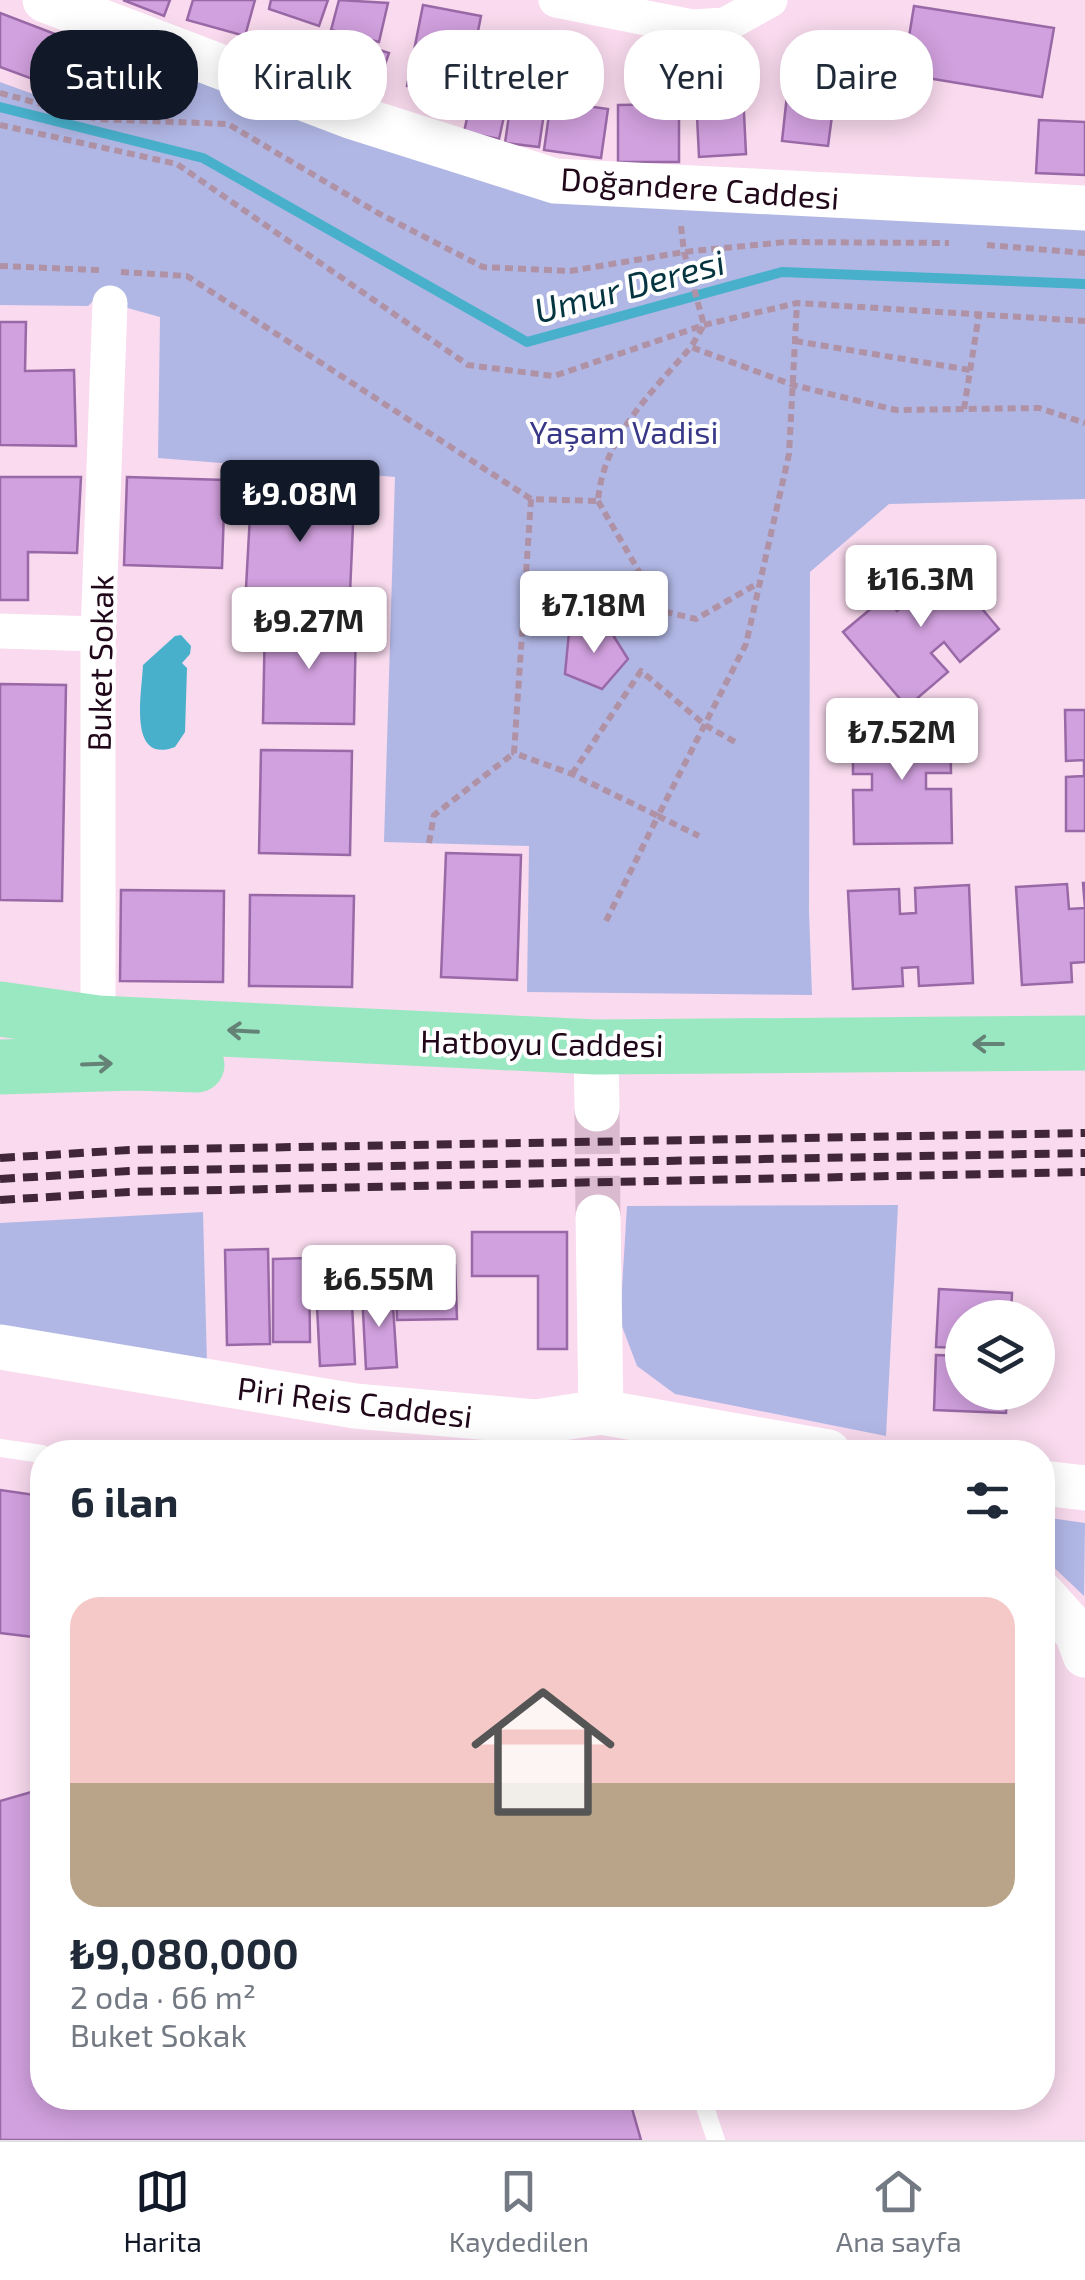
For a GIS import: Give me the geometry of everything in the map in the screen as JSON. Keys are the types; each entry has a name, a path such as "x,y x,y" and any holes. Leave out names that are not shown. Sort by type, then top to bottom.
{"main road":[{"name":"Hatboyu Caddesi","path":"0,1009 98,1024 596,1079 1085,1043"},
{"name":"Hatboyu Caddesi","path":"0,1067 134,1063 596,1079 1085,1079"}],"street":[{"name":"Doğandere Caddesi","path":"45,0 350,116 555,180 1085,208"},
{"path":"556,0 692,27 724,25 770,0"},
{"name":"Buket Sokak","path":"98,1024 98,634 110,303"},
{"path":"0,631 98,634"},
{"path":"598,1217 601,1412"},
{"name":"Piri Reis Caddesi","path":"0,1347 355,1406 536,1422 601,1412 760,1440"},
{"path":"1055,1484 1085,1488"},
{"path":"1055,1609 1077,1634 1085,1655"}],"lane":[{"path":"0,1448 30,1452"},
{"path":"706,2110 716,2140"}],"path":[{"path":"0,125 177,164 468,365 554,376 703,321 796,303 1085,321"},
{"path":"680,217 703,321 691,347 631,416 600,472 598,501 662,611 696,619 761,582"},
{"path":"0,266 187,276 530,499 598,501"},
{"path":"606,920 746,644 789,454 796,303"},
{"path":"964,409 979,314"},
{"path":"795,341 970,370"},
{"path":"691,347 793,385 896,410 1039,408 1085,423"},
{"path":"429,843 434,815 514,753 530,499"},
{"path":"572,774 641,671 705,725 735,742"},
{"path":"514,753 572,774 699,836"}],"green space":[{"name":"Yaşam Vadisi","path":"198,76 218,82 218,120 333,120 553,192 1085,224 1085,499 889,504 810,572 812,995 527,992 529,846 384,842 395,477 158,458 160,317 95,299 88,306 0,305 0,82 30,93 30,120 198,120"},
{"path":"898,1205 886,1436 675,1394 637,1366 620,1321 627,1206"},
{"path":"203,1212 207,1364 0,1329 0,1223"},
{"path":"1055,1519 1085,1523 1084,1596 1055,1568"}],"shaded area":[{"path":"181,635 191,646 182,663 187,668 185,732 175,747 160,750 150,746 141,723 143,665"}],"building":[{"path":"123,0 170,0 164,16"},
{"path":"193,0 255,0 247,30 223,30 187,20"},
{"path":"271,0 328,0 319,26 269,9"},
{"path":"339,0 388,3 382,30 331,30"},
{"path":"423,5 481,16 478,30 418,30"},
{"path":"914,6 1054,28 1042,97 933,79 933,30 910,30"},
{"path":"0,13 45,30 30,30 30,78 0,67"},
{"path":"618,105 624,105 624,120 679,120 679,162 618,162"},
{"path":"604,108 608,109 601,158 544,150 548,120 604,120"},
{"path":"467,120 503,120 499,139 464,132"},
{"path":"508,120 543,120 539,147 505,143"},
{"path":"697,120 744,120 746,154 699,157"},
{"path":"784,120 831,120 828,146 782,141"},
{"path":"1039,120 1085,122 1085,175 1036,173"},
{"path":"0,322 26,322 25,371 74,370 76,446 0,445"},
{"path":"0,477 81,477 77,553 28,552 28,600 0,600"},
{"path":"127,477 225,480 222,568 124,565"},
{"path":"251,497 354,502 350,593 246,588"},
{"path":"936,554 999,629 960,662 944,642 931,653 948,672 907,707 843,632 885,597 897,611 909,601 898,587"},
{"path":"265,619 356,621 354,724 263,723"},
{"path":"606,624 628,659 602,689 565,674 569,632"},
{"path":"0,684 66,685 62,901 0,900"},
{"path":"1065,710 1085,710 1085,831 1066,831 1066,777 1084,776 1084,760 1066,761"},
{"path":"950,721 951,773 926,773 926,789 951,789 952,843 854,844 853,790 872,790 872,774 853,774 853,724"},
{"path":"261,750 352,751 350,855 259,853"},
{"path":"446,853 521,855 517,980 441,977"},
{"path":"1067,884 1069,909 1085,908 1085,962 1071,963 1072,982 1022,985 1016,887"},
{"path":"969,885 973,983 919,986 918,967 902,968 903,986 853,989 848,891 899,889 900,914 916,913 915,888"},
{"path":"121,890 224,891 223,982 120,981"},
{"path":"250,895 354,896 352,987 249,986"},
{"path":"472,1232 567,1232 567,1349 538,1349 538,1276 472,1276"},
{"path":"268,1249 270,1344 227,1345 225,1250"},
{"path":"309,1258 310,1342 273,1342 273,1259"},
{"path":"350,1264 355,1364 320,1366 315,1266"},
{"path":"455,1265 457,1319 397,1320 396,1267"},
{"path":"939,1289 1012,1293 1012,1300 945,1300 945,1347 936,1347"},
{"path":"392,1291 397,1367 366,1369 362,1293"},
{"path":"936,1355 945,1355 945,1410 1006,1410 1006,1413 934,1410"},
{"path":"0,1490 30,1494 30,1637 0,1633"},
{"path":"30,1792 30,2110 632,2110 641,2140 0,2140 0,1801"}],"waterway":[{"name":"Umur Deresi","path":"0,107 203,158 527,342 782,272 1085,284"}],"tunnel":[{"path":"597,1109 598,1217"}],"railway":[{"path":"0,1158 129,1150 1085,1133"},
{"path":"0,1179 129,1171 1085,1153"},
{"path":"0,1200 129,1192 1085,1172"}]}
